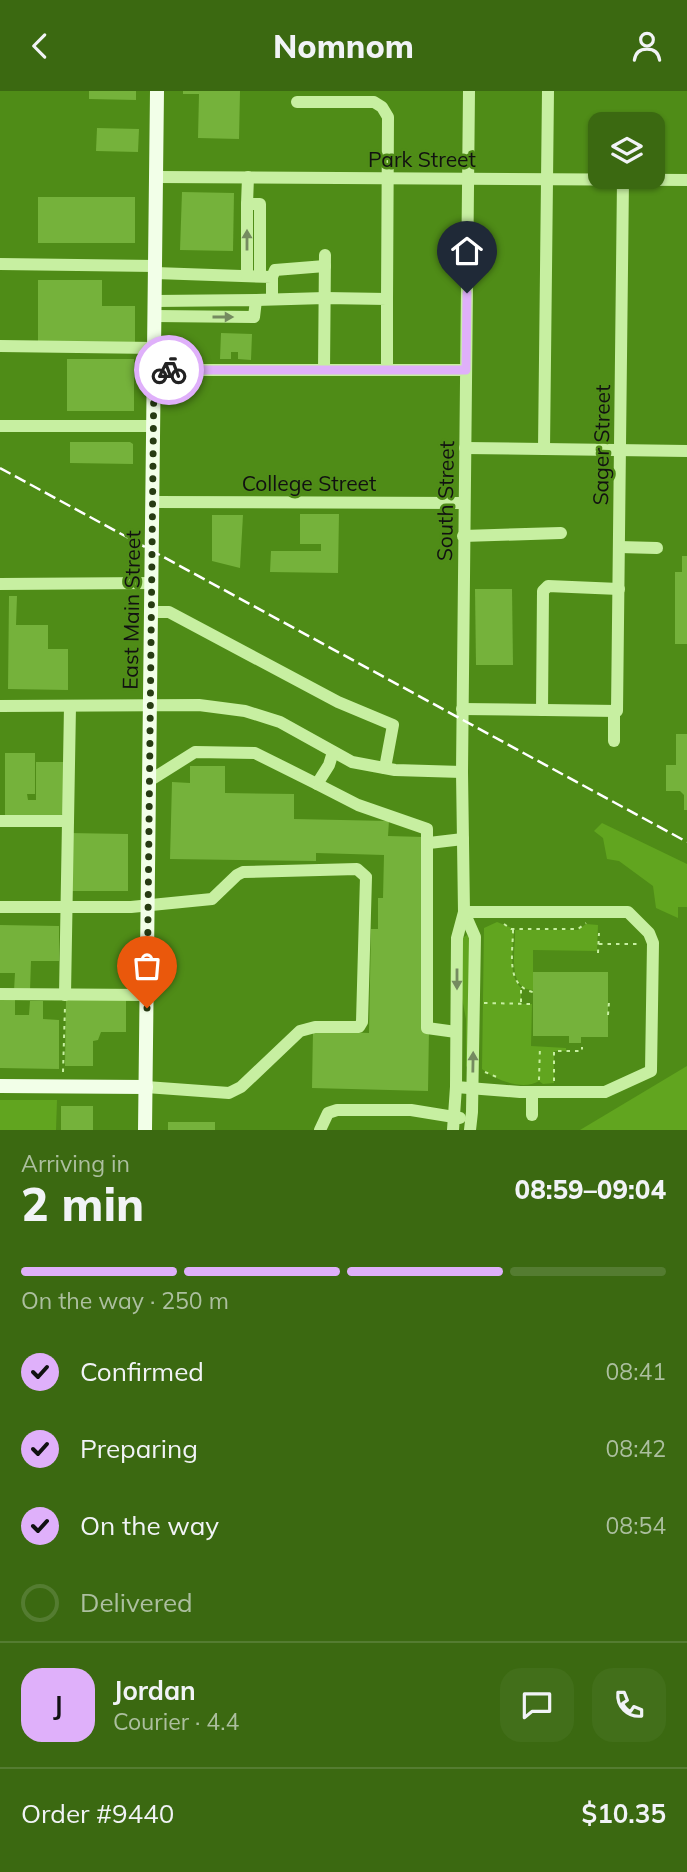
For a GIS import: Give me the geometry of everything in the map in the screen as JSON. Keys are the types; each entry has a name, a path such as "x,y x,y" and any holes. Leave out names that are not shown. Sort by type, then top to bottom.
{"main road":[{"name":"East Main Street","path":"145,1130 157,91"},
{"path":"0,1086 146,1087"}],"street":[{"name":"South Street","path":"454,1124 457,938 464,912 461,772 470,91"},
{"path":"544,449 548,91"},
{"path":"297,102 374,102 382,107 388,117 387,369"},
{"name":"Park Street","path":"156,177 588,180"},
{"path":"248,177 247,204 260,276 272,299"},
{"name":"Park Street","path":"665,180 687,180"},
{"name":"Sager Street","path":"614,741 619,589 623,189"},
{"path":"0,264 260,276 275,270 325,261 324,370"},
{"path":"155,301 387,299"},
{"path":"155,316 254,317 256,300"},
{"path":"0,346 155,348"},
{"path":"154,370 466,370"},
{"path":"0,426 154,426"},
{"path":"465,448 687,451"},
{"name":"College Street","path":"153,502 464,503"},
{"path":"463,536 561,533"},
{"path":"619,547 657,548"},
{"path":"0,584 152,583"},
{"path":"542,710 543,591 548,586 619,589"},
{"path":"151,612 169,612 338,702 393,725 385,768"},
{"path":"0,706 199,705 245,711 280,722 352,762 385,768 461,772"},
{"path":"65,995 69,706"},
{"path":"463,709 616,711"},
{"path":"149,781 194,752 255,753 358,805 427,829 427,1028 456,1032"},
{"path":"317,785 333,753"},
{"path":"0,821 68,821"},
{"path":"429,843 463,839"},
{"path":"0,907 148,905 212,899 243,872 357,869 366,877 362,1022 359,1027 315,1027 300,1031 241,1087 229,1093 146,1087"},
{"name":"South Street","path":"464,912 475,937 470,1125"},
{"path":"456,1087 473,1089 537,1085 606,1093 651,1071 653,943 649,933 628,912 464,912"},
{"path":"0,994 147,995"},
{"path":"532,1115 537,1085"},
{"path":"320,1130 328,1113 337,1111 411,1110 454,1124 470,1125"}],"path":[{"path":"497,922 513,929 578,929 586,923"},
{"path":"598,953 599,923"},
{"path":"513,929 513,973 521,988 533,992"},
{"path":"599,944 642,944"},
{"path":"521,988 521,1003"},
{"path":"63,1072 65,995"},
{"path":"608,1015 609,1002 612,1002"},
{"path":"483,1003 532,1005"},
{"path":"537,1085 540,1046"},
{"path":"554,1084 554,1051 582,1051 582,1047"},
{"path":"482,1069 502,1080"}],"green space":[{"path":"602,823 687,864 687,907 678,907 678,918 656,908 653,886 619,861 607,859 603,838 594,831"},
{"path":"497,922 514,929 514,975 521,988 521,1004 532,1004 531,1046 566,1048 566,1051 554,1051 554,1083 543,1084 539,1081 517,1084 494,1077 482,1069 484,928"},
{"path":"586,924 598,925 597,951 533,950 533,990 519,983 514,966 515,930 578,930"},
{"path":"467,935 470,938 468,1068 466,1019 461,993 461,939"},
{"path":"687,1066 687,1130 580,1130"},
{"path":"0,1100 57,1100 56,1130 0,1130"}],"building":[{"path":"89,91 136,91 136,100 89,99"},
{"path":"183,91 240,91 239,139 198,138 199,94 183,94"},
{"path":"97,128 139,129 138,152 96,151"},
{"path":"182,192 234,193 233,251 180,250"},
{"path":"38,197 135,197 135,243 38,243"},
{"path":"38,280 102,280 102,306 135,306 135,342 38,342"},
{"path":"221,333 252,334 251,360 238,359 238,352 231,352 231,359 220,359"},
{"path":"67,359 134,359 134,411 67,411"},
{"path":"70,442 130,442 133,444 133,464 70,463"},
{"path":"300,514 339,514 338,573 270,572 271,551 321,551 321,544 300,544"},
{"path":"212,515 243,515 240,568 212,561"},
{"path":"682,556 687,556 687,644 675,644 675,572 682,572"},
{"path":"475,589 512,589 513,665 476,665"},
{"path":"9,596 17,596 16,625 48,625 48,649 68,649 68,690 8,689"},
{"path":"676,734 687,734 687,810 684,810 684,795 680,791 666,791 666,765 676,765"},
{"path":"5,753 35,753 35,794 27,794 28,800 36,800 36,762 65,762 65,812 58,818 5,818"},
{"path":"190,766 225,766 225,793 294,794 294,819 389,821 388,836 424,837 428,1091 312,1088 313,1031 369,1033 371,929 378,929 378,898 383,898 384,855 316,853 316,861 170,859 172,782 190,783"},
{"path":"69,833 128,834 128,891 68,891"},
{"path":"0,925 59,926 59,961 31,961 30,991 14,991 15,973 0,973"},
{"path":"533,972 608,972 608,1037 581,1037 581,1043 569,1043 569,1036 533,1036"},
{"path":"0,999 15,999 15,1015 29,1015 30,1001 43,1001 43,1019 59,1020 59,1069 0,1068"},
{"path":"66,1000 126,1000 126,1032 101,1032 98,1040 93,1041 93,1066 65,1066"},
{"path":"61,1106 93,1106 93,1130 61,1130"},
{"path":"168,1122 215,1122 215,1130 168,1130"}],"railway":[{"path":"0,468 687,842"}],"way so far":[{"path":"147,1008 154,370 169,370"}],"route":[{"path":"169,370 466,370 467,293"}]}
